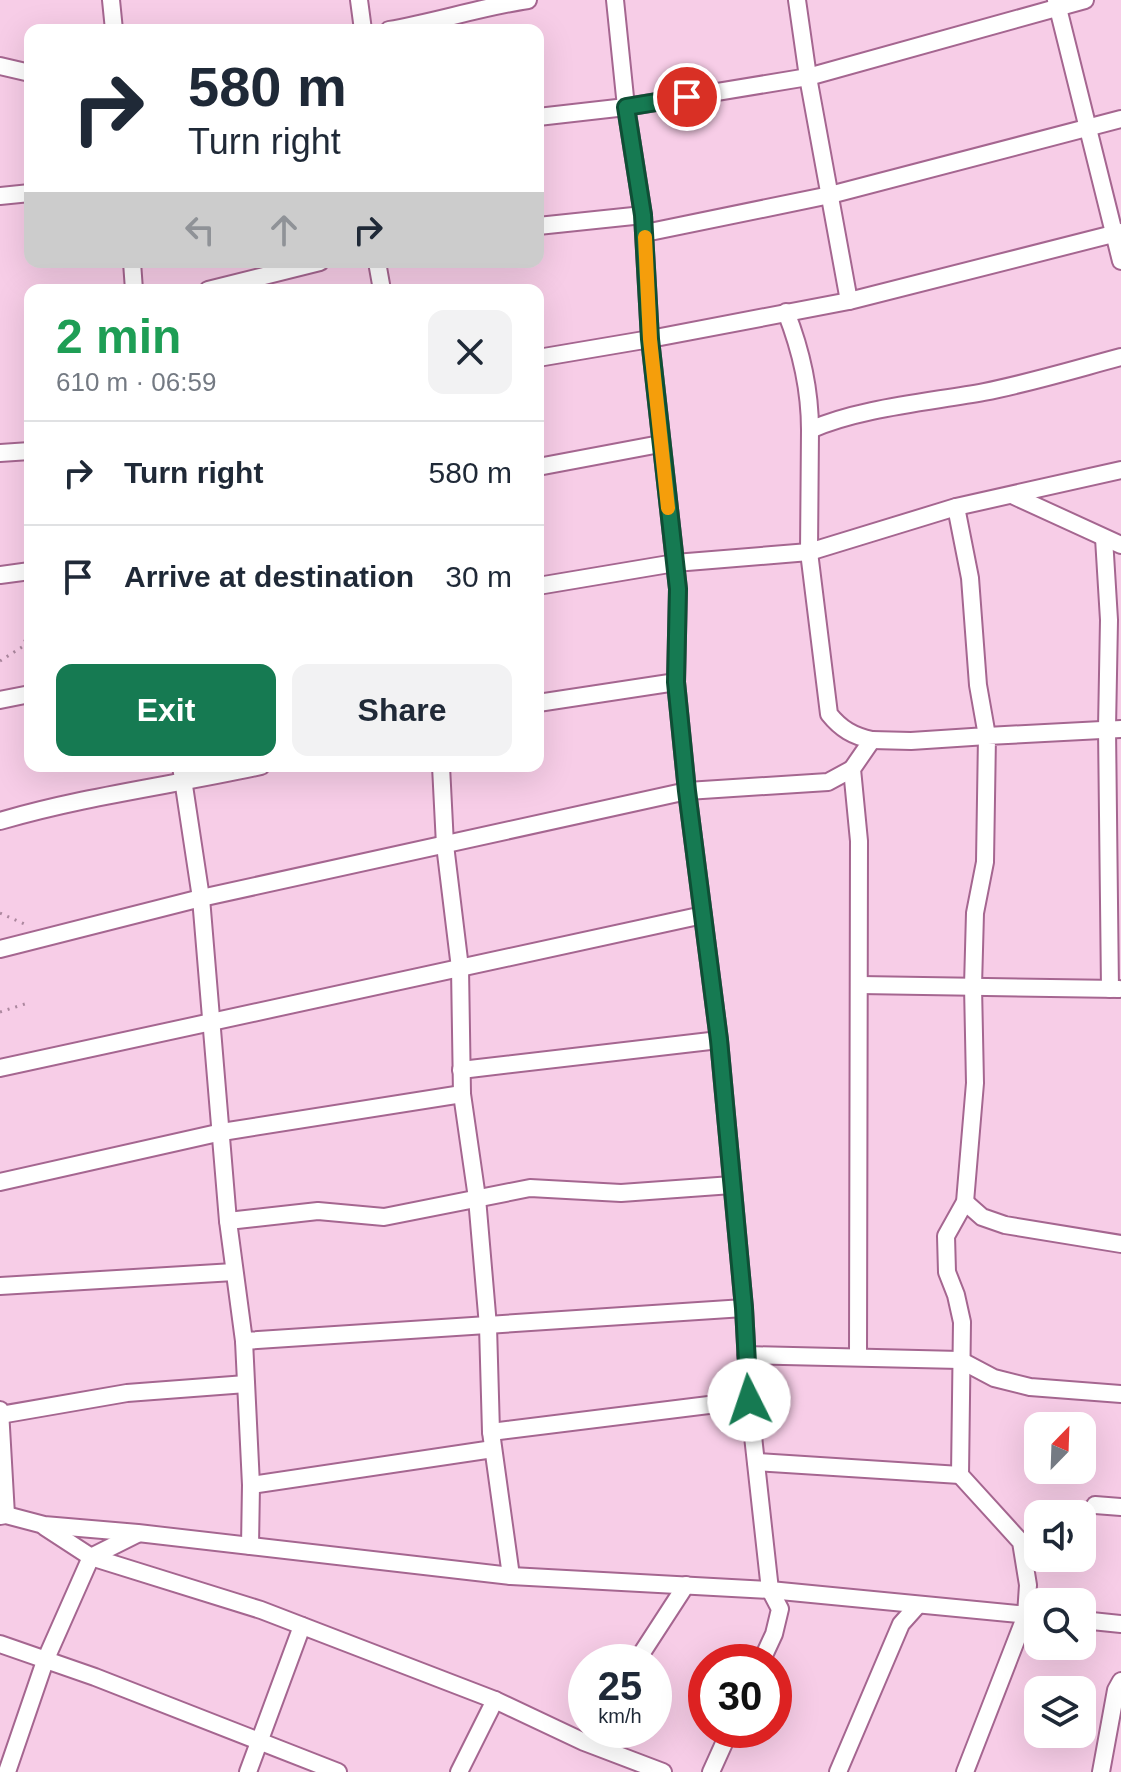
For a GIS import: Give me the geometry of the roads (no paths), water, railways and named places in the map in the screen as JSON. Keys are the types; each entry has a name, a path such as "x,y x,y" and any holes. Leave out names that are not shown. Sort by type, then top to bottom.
{"street":[{"path":"111,0 113,24"},
{"path":"359,0 362,24"},
{"path":"426,24 492,6 528,0"},
{"path":"615,0 626,107 645,233 650,339 678,589 676,682 719,1040 744,1308 749,1400 770,1590 780,1609 769,1644"},
{"path":"797,0 849,301"},
{"path":"544,116 626,107 808,77 1056,4 1085,0"},
{"path":"1056,4 1118,233 1121,261"},
{"path":"0,66 24,72"},
{"path":"645,233 830,195 1121,119"},
{"path":"0,196 24,194"},
{"path":"544,225 643,215"},
{"path":"544,357 849,301 1118,233"},
{"path":"232,284 296,268"},
{"path":"786,312 800,348 810,407 809,552 829,714 841,728 872,740 911,741 1114,728"},
{"path":"810,430 828,422 1009,387 1121,357"},
{"path":"544,466 660,444"},
{"path":"0,453 24,451"},
{"path":"544,585 675,563 809,552 956,507 1121,470"},
{"path":"1014,496 1121,545"},
{"path":"956,507 970,578 978,685 987,736 985,862 975,913 975,1083 965,1202 946,1236 947,1272 962,1322 960,1475 1021,1542 1028,1588"},
{"path":"860,985 1116,989 1114,728 1104,538"},
{"path":"0,575 24,572"},
{"path":"544,702 676,682"},
{"path":"0,700 24,695"},
{"path":"0,949 201,898 687,791 828,782 852,769 872,740"},
{"path":"852,769 858,803 859,841 858,1357"},
{"path":"441,772 445,845 460,968 462,1094 477,1198 488,1326 492,1440 511,1576"},
{"path":"0,821 182,774 201,898 228,1221 244,1341 251,1485 250,1546"},
{"path":"0,1068 703,915"},
{"path":"461,1070 719,1040"},
{"path":"0,1182 222,1132 462,1094"},
{"path":"228,1221 318,1211 384,1217 530,1188 621,1193 732,1185"},
{"path":"965,1202 982,1217 1005,1225 1121,1244"},
{"path":"0,1286 234,1272"},
{"path":"244,1341 744,1308"},
{"path":"746,1355 960,1360 994,1378 1030,1387 1121,1394"},
{"path":"246,1384 127,1393 0,1414 3,1516 44,1525 511,1576 770,1590 1024,1615"},
{"path":"251,1485 492,1440 749,1400"},
{"path":"756,1462 960,1475"},
{"path":"1096,1505 1121,1507"},
{"path":"44,1525 91,1557 261,1610 568,1728"},
{"path":"7,1772 45,1661 91,1557 138,1533"},
{"path":"648,1644 686,1585"},
{"path":"838,1772 901,1624 918,1605"},
{"path":"1096,1621 1121,1624"},
{"path":"248,1772 302,1626"},
{"path":"965,1772 1024,1635"},
{"path":"0,1644 95,1677 338,1772"},
{"path":"1101,1772 1116,1690 1121,1681"},
{"path":"459,1772 495,1700"},
{"path":"613,1748 663,1772"},
{"path":"711,1772 722,1748"}]}
